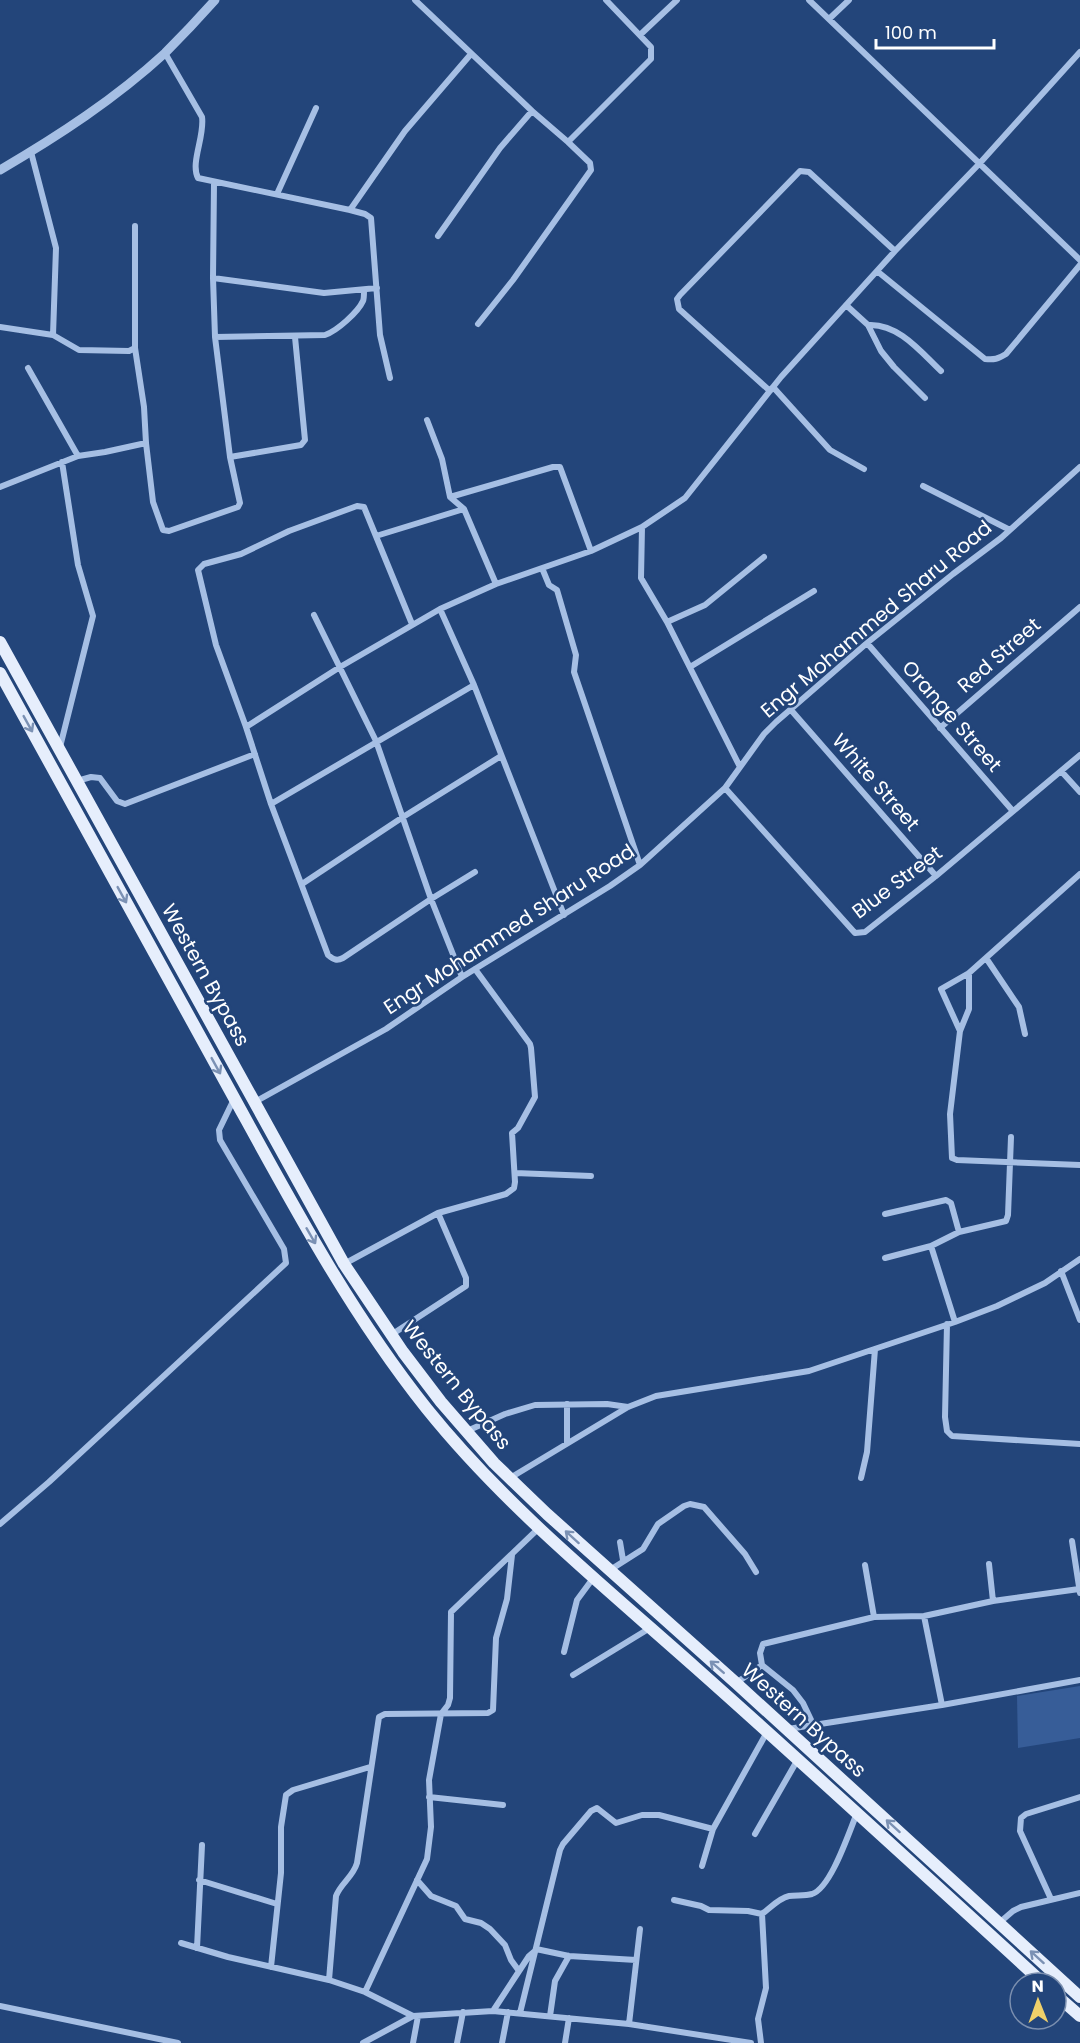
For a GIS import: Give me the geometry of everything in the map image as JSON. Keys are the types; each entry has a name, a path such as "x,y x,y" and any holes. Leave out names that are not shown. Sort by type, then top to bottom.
{"main road":[{"name":"Western Bypass","path":"0,642 344,1264 391,1335 441,1402 510,1478 1080,1997"},
{"name":"Western Bypass","path":"0,673 234,1099 335,1277 390,1362 453,1439 484,1473 540,1527 799,1759 1030,1971"},
{"path":"666,1642 676,1631"},
{"path":"1068,2006 1080,2016"}],"street":[{"path":"0,170 76,124 124,87 165,53 215,0"},
{"path":"415,0 590,163 591,170 513,280 478,324"},
{"path":"568,142 651,59 651,47 606,0"},
{"path":"641,34 677,0"},
{"path":"809,0 1080,262 1006,354 999,359 992,360 985,359 877,271"},
{"path":"829,19 849,0"},
{"path":"246,727 340,667 440,609 496,584 591,551 642,527 691,493 772,389 846,305 980,163 1080,51"},
{"path":"165,53 202,117 203,126 196,175 198,178 350,210 365,214 370,218 380,335 390,378"},
{"path":"350,210 405,131 471,54"},
{"path":"277,194 316,108"},
{"path":"438,236 500,148 532,111"},
{"path":"31,152 56,248 53,335"},
{"path":"864,469 830,450 772,389 679,309 677,299 800,171 809,172 896,251"},
{"path":"135,226 135,348 144,407 153,501 163,530 166,532 240,506 230,457 215,337 214,183"},
{"path":"213,278 324,293 377,288"},
{"path":"215,337 326,335 334,332 362,302 364,291"},
{"path":"846,305 868,325 881,351 926,398"},
{"path":"868,325 878,324 889,327 941,370"},
{"path":"0,327 53,335 79,350 129,351 135,348"},
{"path":"230,457 301,445 305,440 295,337"},
{"path":"28,368 78,456"},
{"path":"428,420 442,459 450,497 464,509 496,584"},
{"path":"0,487 78,456 146,443"},
{"path":"59,750 93,616 78,565 62,462"},
{"path":"450,497 553,466 560,466 591,551"},
{"name":"Engr Mohammed Sharu Road","path":"254,1103 386,1029 462,977 564,915 640,865 725,788 764,734 867,643 1010,530 1080,467"},
{"path":"923,486 1010,530"},
{"path":"412,624 364,507 357,506 289,531 241,554 200,566 198,574 216,645 271,804 328,955 338,960 475,872"},
{"path":"376,536 464,509"},
{"path":"642,527 640,578 667,622 740,767"},
{"path":"667,622 705,605 764,557"},
{"path":"542,568 549,585 557,591 576,655 574,672 640,865"},
{"path":"690,667 814,591"},
{"name":"Red Street","path":"939,728 1080,607"},
{"path":"440,609 474,685 564,915"},
{"path":"314,615 376,741 431,899 462,977"},
{"name":"Orange Street","path":"867,643 1012,810"},
{"path":"271,804 474,685"},
{"name":"White Street","path":"791,710 936,876"},
{"path":"77,781 91,777 99,778 117,801 125,804 255,754"},
{"name":"Blue Street","path":"725,788 855,933 865,932 936,876 1080,755"},
{"path":"302,884 501,756"},
{"path":"1061,771 1080,792"},
{"path":"960,1031 941,989 969,973 1080,874"},
{"path":"986,958 1019,1008 1025,1034"},
{"path":"344,1264 438,1213 506,1194 514,1188 512,1133 518,1128 535,1097 531,1048 475,969"},
{"path":"969,973 969,1009 960,1031 950,1114 951,1155 954,1160 1080,1165"},
{"path":"0,1524 67,1466 286,1263 284,1249 220,1140 219,1130 234,1099"},
{"path":"885,1258 931,1246 959,1232 1008,1219 1011,1137"},
{"path":"515,1173 591,1176"},
{"path":"885,1214 946,1200 951,1203 959,1232"},
{"path":"391,1335 466,1286 466,1278 438,1213"},
{"path":"931,1246 955,1322"},
{"path":"510,1478 628,1407 659,1395 809,1371 998,1306 1045,1283 1080,1258"},
{"path":"1061,1271 1080,1320"},
{"path":"947,1324 945,1417 947,1431 952,1436 1080,1444"},
{"path":"861,1478 867,1452 875,1349"},
{"path":"567,1404 567,1443"},
{"path":"467,1431 505,1414 535,1405 607,1404 628,1407"},
{"path":"609,1570 642,1549 658,1524 684,1506 697,1504 704,1507 745,1554 756,1572"},
{"path":"364,1992 427,1859 430,1841 429,1780 441,1714 450,1698 451,1612 540,1527"},
{"path":"1072,1541 1080,1593"},
{"path":"620,1542 623,1560"},
{"path":"329,1980 336,1896 338,1889 355,1871 357,1863 378,1720 381,1715 488,1713 493,1710 496,1638 507,1599 512,1555"},
{"path":"989,1564 993,1601"},
{"path":"865,1565 874,1617"},
{"path":"564,1652 577,1600 594,1577"},
{"path":"813,1724 803,1703 793,1690 762,1665 761,1648 766,1642 874,1617 924,1616 993,1601 1079,1589"},
{"path":"924,1616 942,1705"},
{"path":"573,1675 651,1628"},
{"path":"736,1683 762,1665"},
{"path":"787,1729 942,1705 1080,1680"},
{"path":"702,1866 713,1829 767,1732"},
{"path":"755,1834 799,1759"},
{"path":"271,1966 280,1874 281,1827 286,1795 293,1790 370,1767"},
{"path":"429,1797 503,1805"},
{"path":"1051,1899 1020,1831 1019,1824 1021,1818 1026,1814 1080,1797"},
{"path":"520,2013 560,1850 591,1811 597,1808 616,1823 642,1815 660,1815 713,1829"},
{"path":"762,1914 782,1898 813,1894 822,1888 830,1876 857,1814"},
{"path":"197,1948 202,1845"},
{"path":"199,1880 277,1904"},
{"path":"417,1880 431,1896 456,1906 465,1919 481,1923 490,1929 505,1945 511,1960 519,1971"},
{"path":"999,1923 1017,1909 1080,1893"},
{"path":"674,1900 709,1910 748,1911 762,1914"},
{"path":"761,2043 758,2019 766,1988 762,1914"},
{"path":"629,2024 640,1929"},
{"path":"181,1943 228,1957 329,1980 364,1992 416,2016"},
{"path":"536,1950 569,1956 636,1960"},
{"path":"493,2011 529,1956 536,1950"},
{"path":"550,2016 555,1981 569,1956"},
{"path":"0,2006 178,2043"},
{"path":"363,2043 416,2016 493,2011 629,2024 751,2043"},
{"path":"457,2043 463,2012"},
{"path":"502,2043 508,2012"},
{"path":"413,2043 416,2016"},
{"path":"565,2043 569,2018"}],"shaded area":[{"path":"1080,1686 1080,1738 1018,1748 1017,1696"}]}
